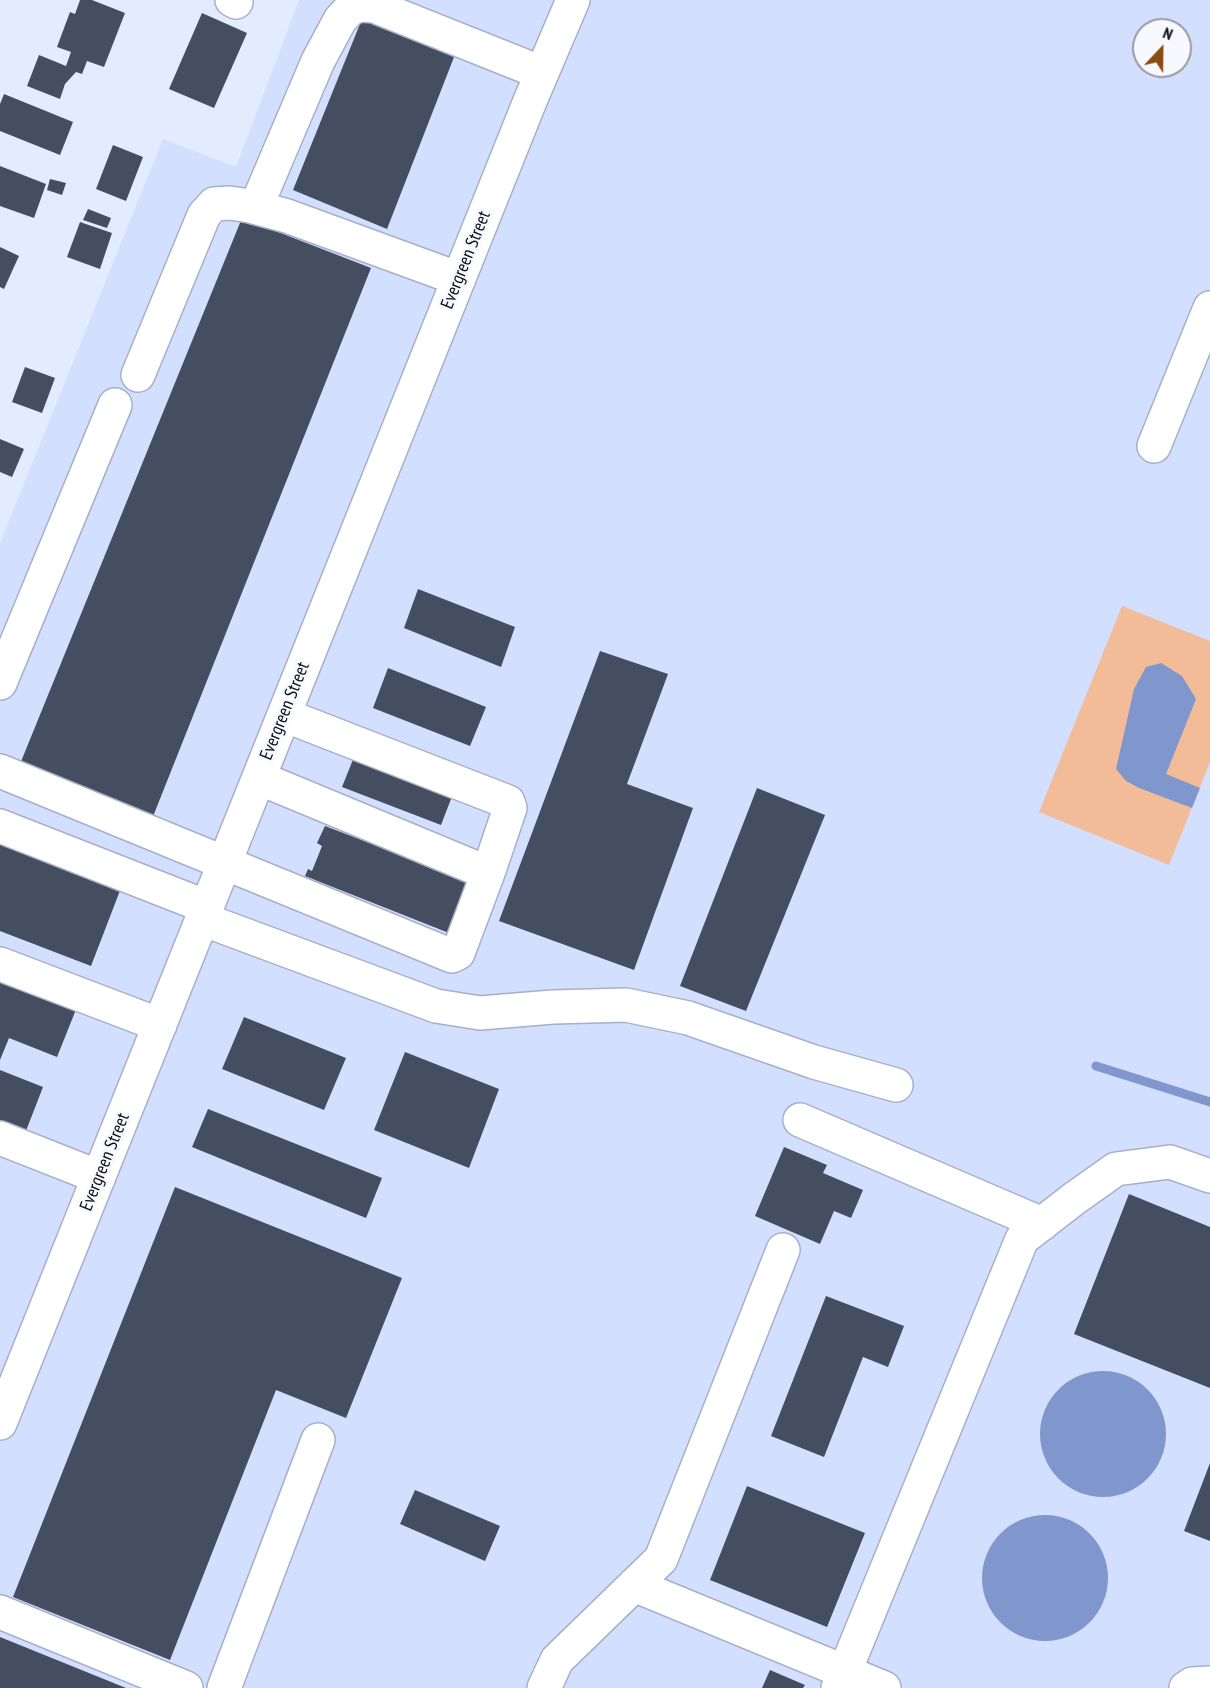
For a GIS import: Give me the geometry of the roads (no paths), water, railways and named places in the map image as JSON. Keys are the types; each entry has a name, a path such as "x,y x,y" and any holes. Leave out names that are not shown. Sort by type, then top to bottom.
{"street":[{"name":"Evergreen Street","path":"0,1423 572,0"},
{"path":"256,207 318,61 340,20 351,8 362,5 374,6 542,73"},
{"path":"138,375 204,215 214,204 230,203 256,207 381,249 459,279"},
{"path":"1154,446 1210,308"},
{"path":"0,683 114,405"},
{"path":"0,771 452,956 459,953 510,807 508,802 284,715"},
{"path":"258,778 488,873"},
{"path":"0,826 205,913 436,1006 480,1013 553,1007 626,1005 688,1018 814,1062 896,1085"},
{"path":"0,964 160,1025"},
{"path":"800,1120 842,1152 1042,1224"},
{"path":"0,1138 99,1177"},
{"path":"841,1679 1022,1239 1116,1169 1170,1162 1210,1176"},
{"path":"544,1688 557,1660 661,1559 783,1250"},
{"path":"224,1688 318,1440"},
{"path":"634,1586 841,1679 884,1688"},
{"path":"0,1612 186,1688"},
{"path":"1186,1688 1192,1683 1210,1683"}],"water":[{"path":"1161,663 1182,676 1196,699 1166,774 1200,788 1192,808 1139,788 1126,781 1116,769 1134,689 1146,667"},
{"path":"1103,1371 1127,1376 1147,1390 1161,1410 1166,1434 1161,1458 1147,1478 1127,1492 1103,1497 1079,1492 1059,1478 1045,1458 1040,1434 1045,1410 1059,1390 1079,1376"},
{"path":"1045,1515 1069,1520 1089,1534 1103,1554 1108,1578 1103,1602 1089,1622 1069,1636 1045,1641 1021,1636 1001,1622 987,1602 982,1578 987,1554 1001,1534 1021,1520"}],"waterway":[{"path":"1096,1066 1210,1102"}]}
